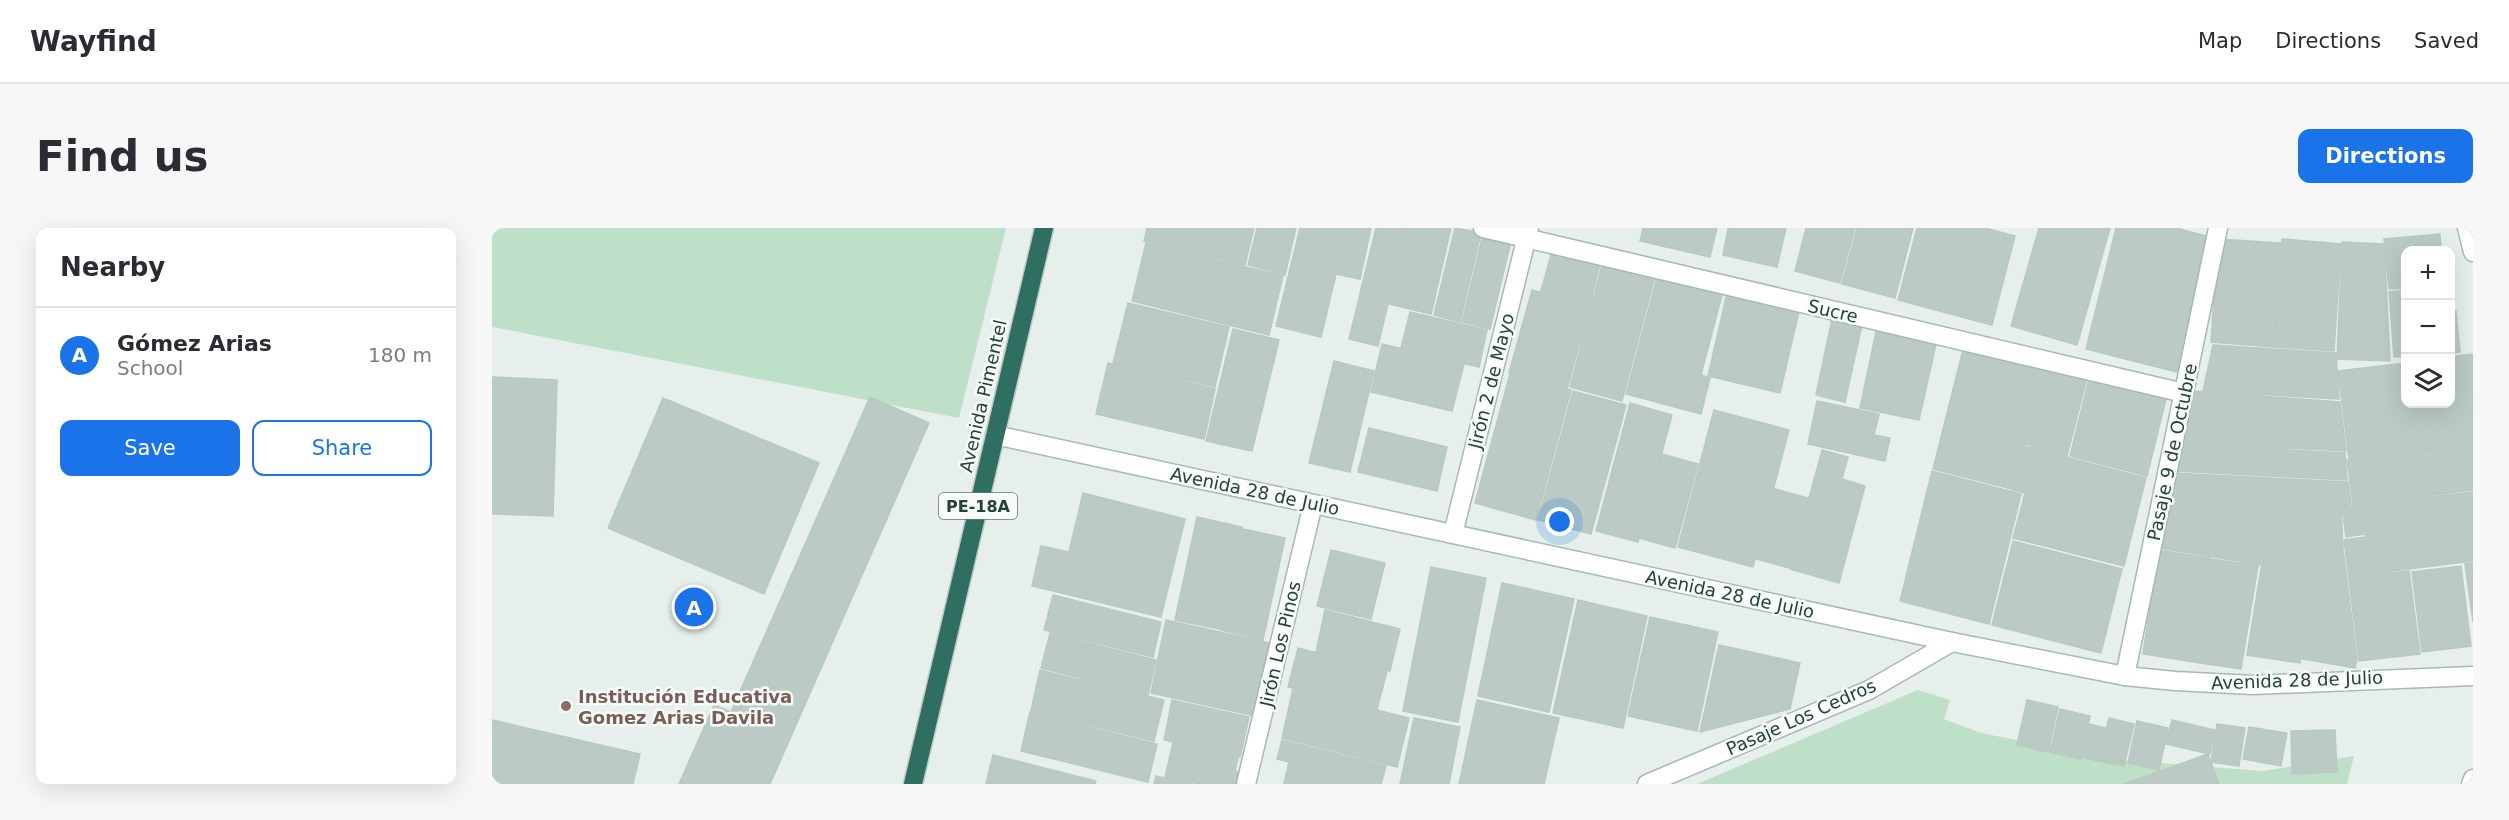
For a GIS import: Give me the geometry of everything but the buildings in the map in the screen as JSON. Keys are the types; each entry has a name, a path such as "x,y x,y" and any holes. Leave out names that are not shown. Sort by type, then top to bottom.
{"highway":[{"name":"Avenida Pimentel","path":"913,784 1044,228"}],"street":[{"name":"Sucre","path":"1483,228 1528,233 2184,393"},
{"name":"Pasaje 9 de Octubre","path":"2125,675 2218,228"},
{"path":"2467,228 2473,252"},
{"name":"Jirón 2 de Mayo","path":"1453,534 1528,233"},
{"name":"Avenida 28 de Julio","path":"995,435 1952,642 2125,675 2175,681 2253,685 2473,676"},
{"name":"Jirón Los Pinos","path":"1246,784 1313,504"},
{"name":"Pasaje Los Cedros","path":"1647,784 1869,690 1952,642"},
{"path":"2471,784 2473,779"}],"green space":[{"path":"492,228 1006,228 959,418 492,327"},
{"path":"1918,690 1950,700 1944,719 1981,733 2118,760 2263,771 2354,756 2347,784 1697,784"}],"place":[{"name":"Gómez Arias","path":"694,607"},
{"name":"Institución Educativa Gomez Arias Davila","path":"566,706"}]}
